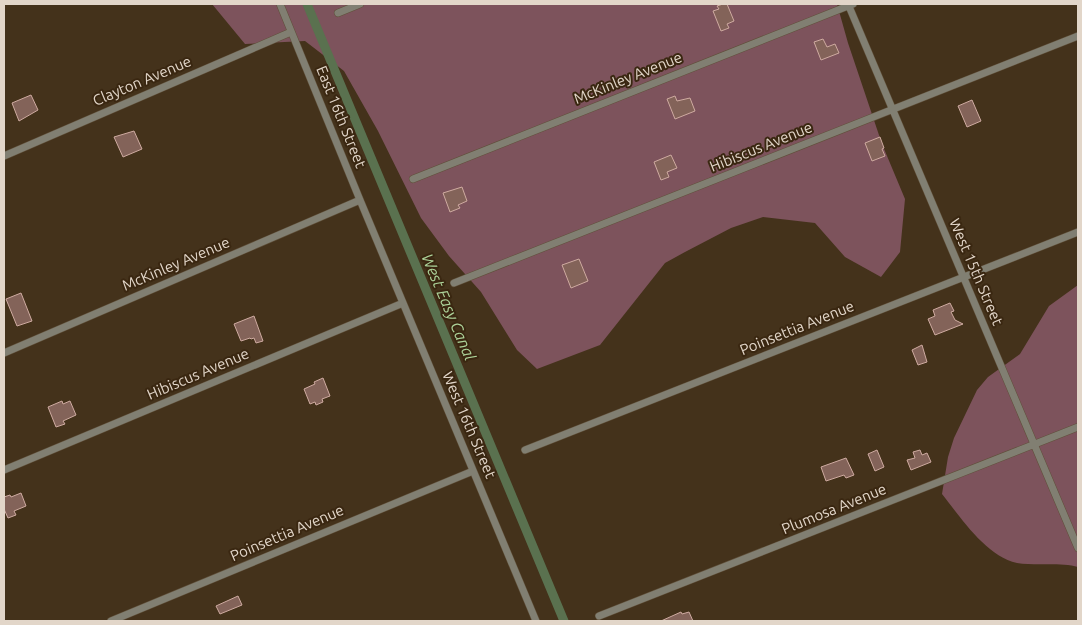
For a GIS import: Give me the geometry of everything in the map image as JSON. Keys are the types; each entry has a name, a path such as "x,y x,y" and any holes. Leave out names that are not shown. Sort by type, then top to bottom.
{"street":[{"name":"East 16th Street","path":"280,4 377,240"},
{"path":"338,13 360,4"},
{"name":"West 15th Street","path":"850,4 892,110 1078,548"},
{"name":"McKinley Avenue","path":"414,179 850,4"},
{"name":"Clayton Avenue","path":"4,156 291,32"},
{"name":"Hibiscus Avenue","path":"454,283 1078,36"},
{"name":"McKinley Avenue","path":"4,353 360,200"},
{"name":"Poinsettia Avenue","path":"525,450 1078,232"},
{"name":"West 16th Street","path":"377,240 536,621"},
{"name":"Hibiscus Avenue","path":"4,470 403,303"},
{"name":"Plumosa Avenue","path":"599,616 1078,427"},
{"name":"Poinsettia Avenue","path":"111,621 473,471"}],"shaded area":[{"path":"212,4 837,4 882,144 905,199 900,252 881,277 845,257 815,223 763,217 731,228 665,263 600,345 537,369 517,350 481,292 449,256 421,218 378,131 344,71 305,41 245,44"},
{"path":"1078,285 1078,567 1017,563 995,553 975,535 942,494 948,457 954,438 977,390 988,377 1020,354 1049,306"}],"building":[{"path":"727,4 734,21 727,24 729,28 721,31 713,11 719,9 717,6"},
{"path":"823,39 827,47 835,44 839,53 821,60 814,42"},
{"path":"31,95 38,110 19,121 12,103"},
{"path":"675,96 677,101 690,98 695,111 675,119 667,99"},
{"path":"972,100 981,121 967,127 958,106"},
{"path":"134,131 142,149 123,157 114,137"},
{"path":"880,137 885,156 872,161 865,143"},
{"path":"671,155 677,168 667,172 669,177 661,180 654,162"},
{"path":"462,187 467,201 458,205 460,208 450,212 443,193"},
{"path":"579,259 588,281 571,288 562,265"},
{"path":"21,293 32,321 17,326 6,299"},
{"path":"950,303 954,311 951,312 955,320 963,324 935,335 928,319 935,316 933,310"},
{"path":"254,316 263,341 256,343 254,338 250,338 241,341 234,324"},
{"path":"922,345 927,362 918,365 912,350"},
{"path":"323,378 330,396 322,399 323,402 316,405 315,402 310,404 304,389"},
{"path":"62,401 63,404 70,401 76,415 63,421 65,424 56,427 48,407"},
{"path":"877,450 884,467 875,471 868,454"},
{"path":"920,450 922,455 927,453 931,462 911,470 907,460 915,458 913,452"},
{"path":"846,458 854,475 846,478 844,475 826,481 821,467"},
{"path":"21,493 26,506 14,511 16,515 8,518 4,509 4,497 10,495 11,497"},
{"path":"238,596 242,605 220,614 216,606"},
{"path":"681,612 682,614 689,612 693,621 661,621"}],"waterway":[{"name":"West Easy Canal","path":"307,4 564,621"}]}
